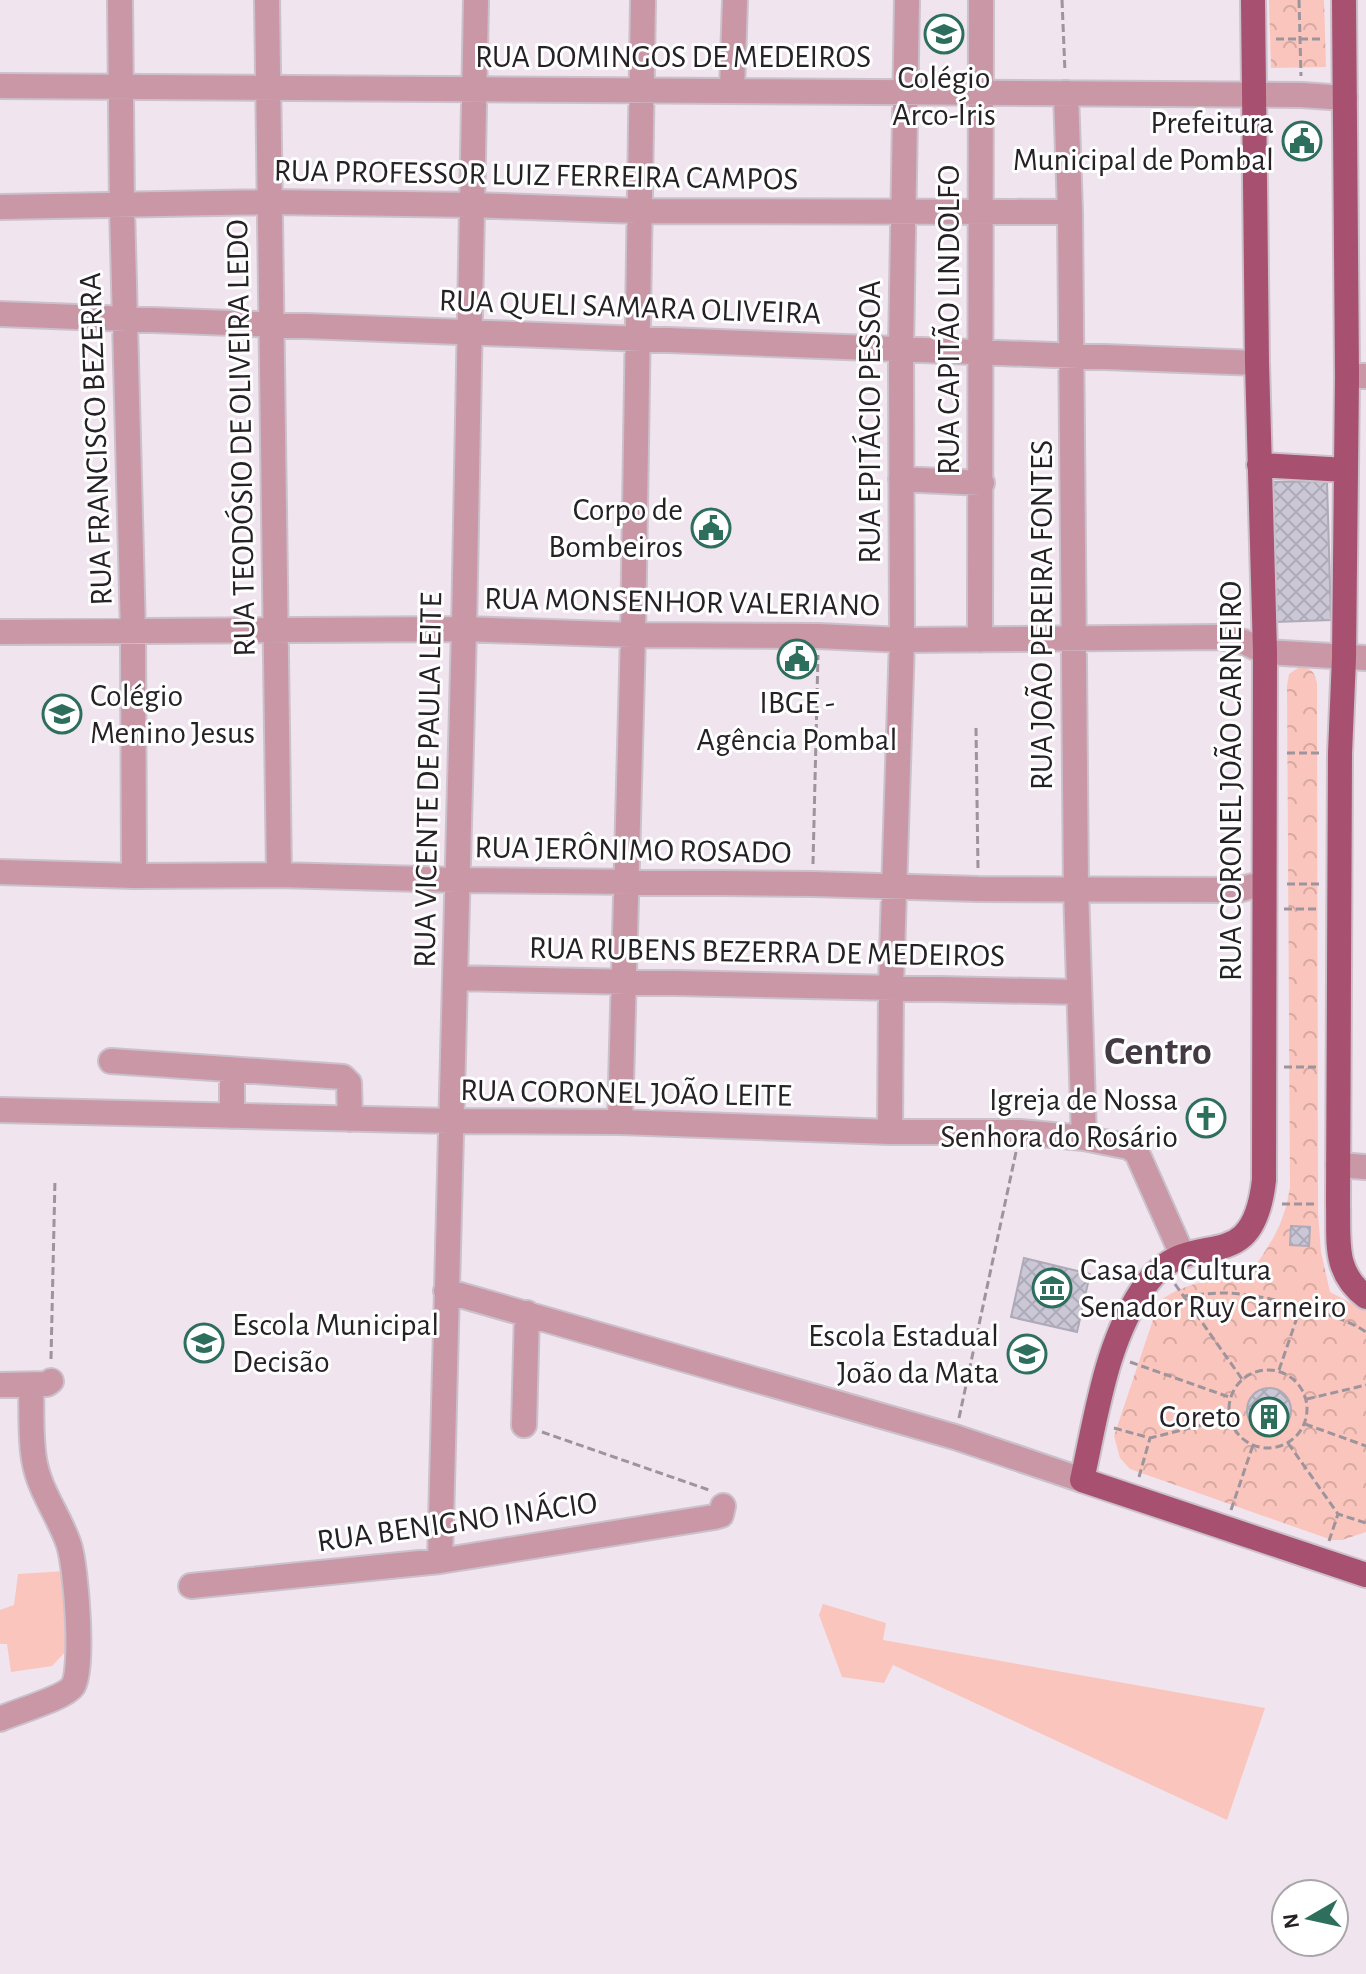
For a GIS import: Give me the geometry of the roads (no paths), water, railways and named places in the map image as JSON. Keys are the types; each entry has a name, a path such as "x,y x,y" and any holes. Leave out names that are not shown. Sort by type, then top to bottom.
{"main road":[{"name":"RUA CORONEL JOÃO CARNEIRO","path":"1172,1260 1236,1242 1254,1224 1261,1204 1265,1163 1265,652 1257,363 1253,0"},
{"path":"1344,0 1357,376 1346,470 1355,658 1340,753 1338,1204 1342,1264 1351,1286 1366,1297"},
{"path":"1259,465 1346,470"},
{"path":"1172,1260 1136,1299 1125,1318 1112,1356 1082,1480 1366,1575"}],"street":[{"name":"RUA FRANCISCO BEZERRA","path":"120,0 133,632 134,876"},
{"name":"RUA TEODÓSIO DE OLIVEIRA LEDO","path":"267,0 279,875"},
{"name":"RUA VICENTE DE PAULA LEITE","path":"440,1561 464,629 476,0"},
{"path":"620,1122 633,635 643,0"},
{"path":"732,90 735,0"},
{"name":"RUA EPITÁCIO PESSOA","path":"890,1132 891,986 902,640 901,349 907,0"},
{"name":"RUA CAPITÃO LINDOLFO","path":"980,640 981,0"},
{"name":"RUA DOMINGOS DE MEDEIROS","path":"0,86 474,88 641,92 905,91 1345,98"},
{"name":"RUA JOÃO PEREIRA FONTES","path":"1066,93 1072,356 1076,889 1084,1138"},
{"name":"RUA PROFESSOR LUIZ FERREIRA CAMPOS","path":"0,207 271,202 638,211 1070,212"},
{"name":"RUA QUELI SAMARA OLIVEIRA","path":"0,314 1257,363"},
{"path":"901,479 982,483"},
{"name":"RUA MONSENHOR VALERIANO","path":"0,632 464,629 902,640 1220,637 1244,642 1265,652 1355,658"},
{"name":"RUA JERÔNIMO ROSADO","path":"0,872 978,889 1238,890 1264,883"},
{"name":"RUA RUBENS BEZERRA DE MEDEIROS","path":"455,978 1078,992"},
{"path":"111,1061 343,1077 349,1083 350,1119"},
{"path":"232,1070 232,1116"},
{"name":"RUA CORONEL JOÃO LEITE","path":"0,1110 620,1122 890,1132 1020,1132 1084,1138 1129,1147 1137,1153 1172,1260"},
{"path":"1338,1165 1366,1167"},
{"path":"446,1291 955,1437 1082,1480"},
{"path":"524,1425 527,1313"},
{"path":"0,1385 41,1383 34,1460 39,1481 67,1539 72,1562 78,1642 76,1674 71,1689 0,1719"},
{"name":"RUA BENIGNO INÁCIO","path":"191,1586 440,1561 714,1517 721,1515 723,1506"}],"place":[{"name":"Colégio Arco-Íris","path":"944,34"},
{"name":"Prefeitura Municipal de Pombal","path":"1302,141"},
{"name":"Corpo de Bombeiros","path":"711,528"},
{"name":"IBGE - Agência Pombal","path":"797,659"},
{"name":"Colégio Menino Jesus","path":"62,714"},
{"name":"Igreja de Nossa Senhora do Rosário","path":"1206,1118"},
{"name":"Casa da Cultura Senador Ruy Carneiro","path":"1052,1288"},
{"name":"Escola Municipal Decisão","path":"204,1343"},
{"name":"Escola Estadual João da Mata","path":"1027,1354"},
{"name":"Coreto","path":"1269,1417"}],"district":[{"name":"Centro","path":"1158,1052"}]}
